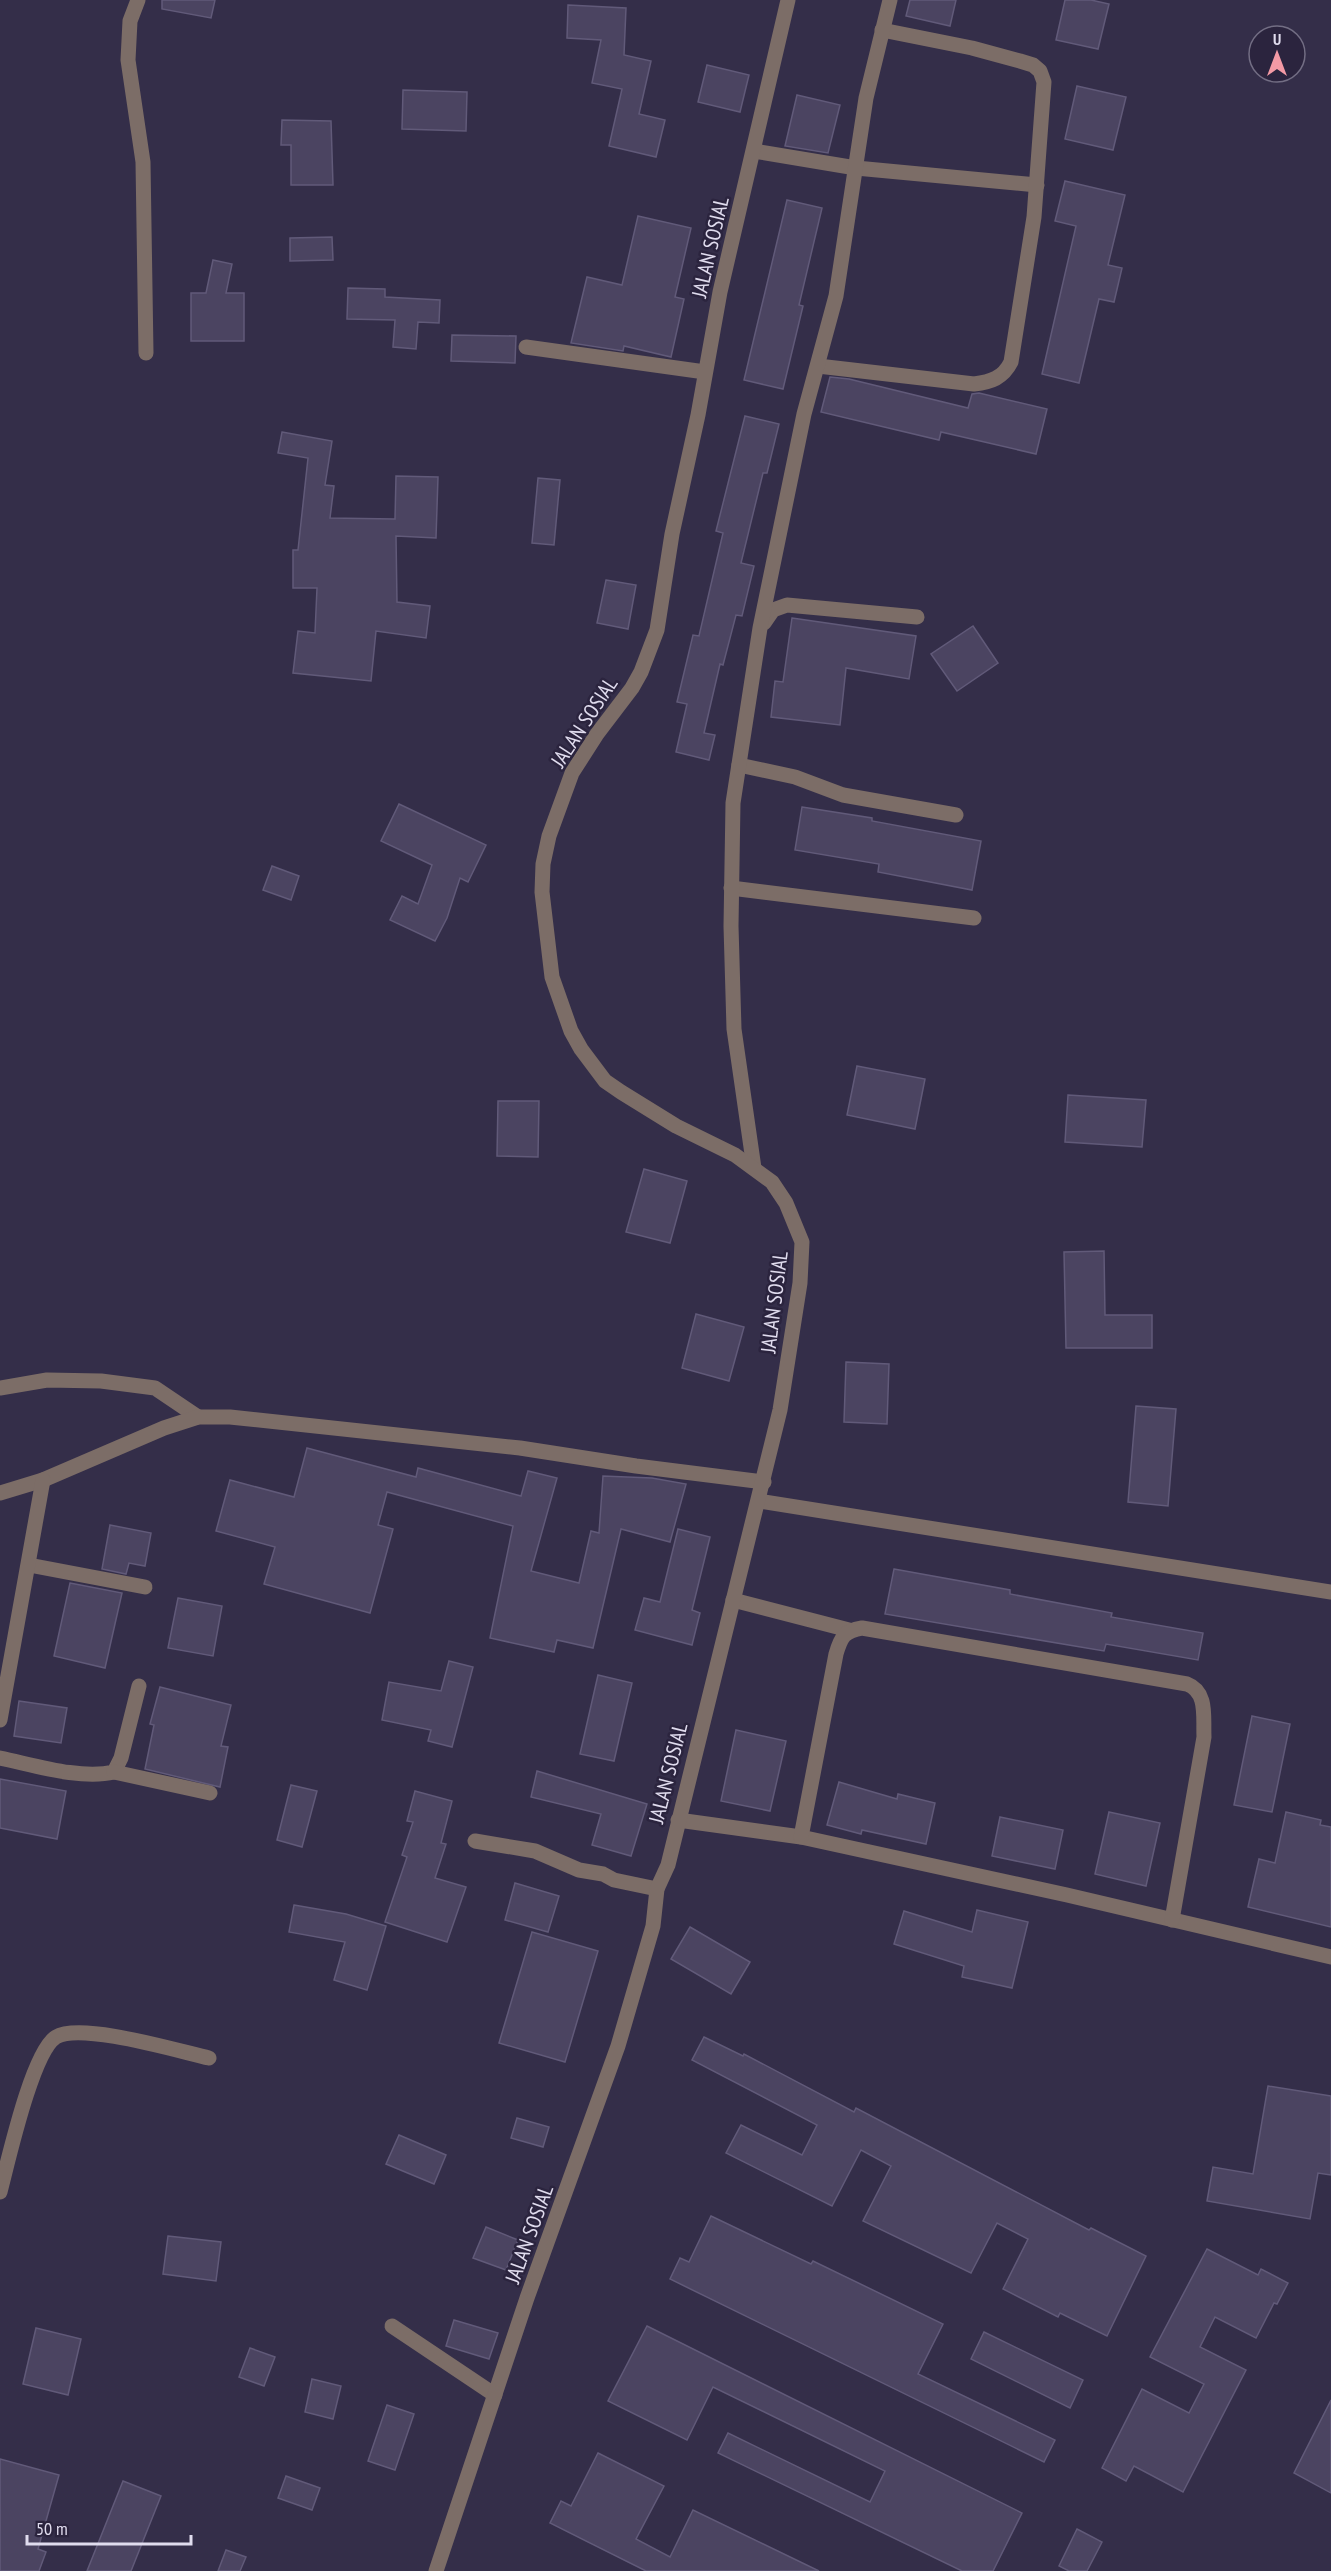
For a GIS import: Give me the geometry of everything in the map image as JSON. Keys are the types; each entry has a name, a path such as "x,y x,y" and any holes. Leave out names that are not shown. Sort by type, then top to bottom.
{"street":[{"path":"138,0 130,21 128,60 144,171 146,353"},
{"name":"JALAN SOSIAL","path":"436,2571 633,2000 652,1926 657,1889 668,1865 764,1482 790,1349 800,1283 802,1242 786,1203 772,1182 735,1155 676,1126 605,1081 571,1031 561,1006 547,949 542,892 543,864 549,836 572,773 597,734 632,688 651,649 657,630 672,534 720,292 788,0"},
{"path":"754,1168 734,1029 731,888 733,802 760,628 797,447 838,284 866,98 890,0"},
{"path":"818,366 974,384 992,381 1006,372 1011,362 1027,272 1037,185 1044,110 1044,82 1040,71 1033,65 972,48 882,30"},
{"path":"754,151 856,168 1037,185"},
{"path":"526,347 705,372"},
{"path":"760,628 772,610 787,605 917,617"},
{"path":"739,765 795,777 843,795 956,815"},
{"path":"731,888 974,918"},
{"path":"0,1388 47,1380 101,1381 155,1388 198,1417"},
{"path":"0,1493 43,1480 164,1428 198,1417 231,1417 520,1448 636,1466 764,1482"},
{"path":"0,1720 43,1480"},
{"path":"759,1501 1331,1592"},
{"path":"29,1565 145,1587"},
{"path":"733,1600 849,1630 862,1628 1155,1677 1196,1688 1203,1708 1204,1737 1172,1920"},
{"path":"801,1837 836,1654 841,1637 849,1630"},
{"path":"114,1772 121,1758 139,1686"},
{"path":"0,1758 74,1773 101,1775 114,1772 210,1793"},
{"path":"678,1820 801,1837 1067,1894 1331,1957"},
{"path":"474,1841 535,1851 579,1870 657,1889"},
{"path":"0,2192 32,2080 43,2053 55,2038 74,2032 97,2033 209,2058"},
{"path":"392,2326 495,2395"}],"building":[{"path":"162,0 215,0 211,18 162,9"},
{"path":"910,0 956,0 950,26 906,16"},
{"path":"1065,0 1091,0 1109,4 1098,49 1056,40"},
{"path":"568,5 626,8 624,55 651,61 639,114 665,120 656,157 609,146 622,89 592,83 601,40 567,38"},
{"path":"707,65 749,75 740,112 698,102"},
{"path":"1077,86 1126,97 1113,150 1065,139"},
{"path":"403,90 467,92 466,131 402,129"},
{"path":"797,95 840,105 828,153 785,146"},
{"path":"282,120 331,121 333,185 291,185 291,145 281,145"},
{"path":"1065,181 1125,195 1108,265 1122,268 1114,302 1099,299 1079,383 1042,374 1076,226 1055,221"},
{"path":"787,200 822,208 799,305 803,306 783,389 744,380"},
{"path":"638,216 691,228 675,297 684,299 671,357 624,346 623,351 571,343 587,277 622,285"},
{"path":"332,237 333,260 290,261 290,238"},
{"path":"213,260 232,264 226,293 244,293 244,341 191,341 191,293 206,293"},
{"path":"348,288 385,289 385,297 440,300 439,323 418,322 416,349 393,347 395,320 347,319"},
{"path":"452,335 516,336 515,363 451,361"},
{"path":"830,377 849,379 968,408 972,394 979,393 1047,409 1036,454 941,432 939,440 821,412"},
{"path":"745,416 779,424 767,473 763,473 741,563 754,566 742,616 736,615 723,665 720,664 704,733 715,735 709,760 676,752 687,704 677,702 693,635 699,636 723,533 716,531"},
{"path":"282,432 332,441 325,485 334,486 330,518 395,519 396,476 438,477 436,538 396,536 397,602 430,606 426,638 376,631 371,681 293,673 298,631 315,633 317,588 293,588 293,550 298,550 308,458 278,453"},
{"path":"538,478 560,480 554,545 532,543"},
{"path":"606,580 636,585 628,629 597,623"},
{"path":"792,618 916,636 909,679 846,668 840,725 771,717 775,681 783,682"},
{"path":"973,626 998,663 957,691 931,654"},
{"path":"399,804 486,845 468,882 460,878 447,918 435,941 390,920 402,896 418,904 432,865 381,841"},
{"path":"802,807 872,818 872,821 981,841 972,890 878,872 879,864 795,850"},
{"path":"272,866 299,876 291,900 263,890"},
{"path":"857,1066 925,1079 915,1129 847,1115"},
{"path":"1068,1095 1146,1100 1142,1147 1065,1142"},
{"path":"498,1101 539,1101 538,1157 497,1156"},
{"path":"644,1169 687,1181 670,1243 626,1232"},
{"path":"1104,1251 1105,1315 1152,1315 1152,1348 1066,1348 1064,1252"},
{"path":"696,1314 744,1327 729,1381 682,1368"},
{"path":"846,1362 889,1364 887,1424 844,1422"},
{"path":"1136,1406 1176,1409 1168,1506 1128,1502"},
{"path":"307,1448 416,1477 418,1468 521,1496 528,1471 557,1478 531,1571 579,1583 591,1531 599,1533 603,1476 652,1478 686,1484 670,1542 621,1529 593,1648 557,1640 554,1652 490,1638 513,1526 387,1492 378,1525 393,1529 370,1613 264,1584 275,1547 216,1531 230,1480 294,1497"},
{"path":"110,1525 151,1533 145,1566 129,1563 126,1574 102,1569"},
{"path":"678,1529 710,1537 692,1610 700,1613 692,1645 635,1630 644,1598 660,1602"},
{"path":"894,1569 1010,1590 1010,1594 1112,1613 1111,1617 1203,1633 1198,1660 1106,1644 1104,1651 885,1614"},
{"path":"70,1583 122,1593 105,1668 54,1656"},
{"path":"178,1598 222,1606 213,1656 168,1648"},
{"path":"449,1661 473,1667 452,1747 428,1741 431,1730 382,1720 389,1682 441,1691"},
{"path":"598,1675 632,1683 614,1761 580,1754"},
{"path":"160,1687 231,1705 221,1746 228,1747 220,1787 145,1769 154,1725 150,1724"},
{"path":"19,1701 67,1708 61,1743 14,1736"},
{"path":"1252,1716 1290,1724 1272,1812 1234,1805"},
{"path":"736,1730 786,1741 770,1811 721,1801"},
{"path":"537,1771 647,1804 631,1856 592,1845 601,1814 531,1797"},
{"path":"0,1779 66,1791 57,1839 0,1828"},
{"path":"839,1782 897,1799 898,1794 935,1803 926,1844 862,1830 861,1834 827,1825"},
{"path":"291,1785 317,1791 302,1847 277,1840"},
{"path":"415,1791 452,1801 441,1843 446,1844 435,1878 466,1887 447,1942 385,1922 407,1857 402,1855 413,1822 407,1821"},
{"path":"1109,1812 1160,1823 1146,1886 1095,1874"},
{"path":"1286,1812 1321,1820 1320,1825 1331,1827 1331,1927 1248,1907 1259,1859 1275,1863"},
{"path":"1000,1817 1063,1830 1055,1869 992,1856"},
{"path":"515,1883 559,1896 548,1932 505,1920"},
{"path":"294,1905 346,1914 386,1926 367,1990 334,1980 345,1942 289,1932"},
{"path":"977,1910 1028,1922 1012,1988 962,1977 964,1966 894,1944 904,1911 972,1932"},
{"path":"690,1927 750,1962 731,1994 671,1959"},
{"path":"532,1932 598,1951 565,2062 499,2043"},
{"path":"704,2037 743,2056 744,2054 854,2112 856,2108 1089,2230 1091,2228 1146,2256 1107,2336 1060,2313 1058,2317 1003,2289 1028,2239 997,2223 971,2273 863,2221 891,2166 861,2150 832,2206 726,2153 741,2125 802,2155 817,2125 692,2060"},
{"path":"1268,2086 1331,2096 1331,2175 1318,2173 1310,2219 1207,2201 1213,2167 1253,2174"},
{"path":"517,2118 549,2127 543,2147 511,2138"},
{"path":"399,2135 446,2155 434,2184 386,2164"},
{"path":"711,2216 811,2264 813,2261 943,2324 918,2374 1055,2440 1044,2462 670,2279 680,2258 689,2262"},
{"path":"486,2227 518,2240 506,2270 473,2258"},
{"path":"168,2236 221,2242 216,2281 163,2274"},
{"path":"1207,2249 1258,2275 1261,2269 1288,2283 1277,2304 1274,2303 1256,2338 1215,2317 1200,2347 1246,2370 1183,2492 1134,2466 1126,2481 1102,2468 1142,2389 1189,2413 1204,2384 1150,2357"},
{"path":"454,2320 498,2333 489,2359 446,2346"},
{"path":"647,2326 1022,2513 993,2571 962,2571 718,2453 728,2433 870,2502 885,2471 713,2387 687,2440 608,2401"},
{"path":"36,2328 81,2339 68,2395 23,2384"},
{"path":"984,2332 1083,2380 1070,2408 971,2359"},
{"path":"250,2348 275,2357 264,2386 239,2377"},
{"path":"312,2379 341,2386 333,2419 305,2412"},
{"path":"1331,2400 1331,2493 1294,2473"},
{"path":"387,2405 414,2414 395,2470 368,2461"},
{"path":"598,2453 664,2486 636,2539 670,2557 693,2510 819,2571 646,2571 550,2523 561,2501 571,2506"},
{"path":"0,2459 59,2475 38,2549 46,2552 39,2571 0,2571"},
{"path":"286,2476 320,2488 312,2510 278,2498"},
{"path":"123,2481 161,2496 131,2571 87,2571"},
{"path":"1077,2529 1102,2542 1087,2571 1069,2571 1059,2566"},
{"path":"226,2550 246,2557 240,2571 218,2571"}]}
